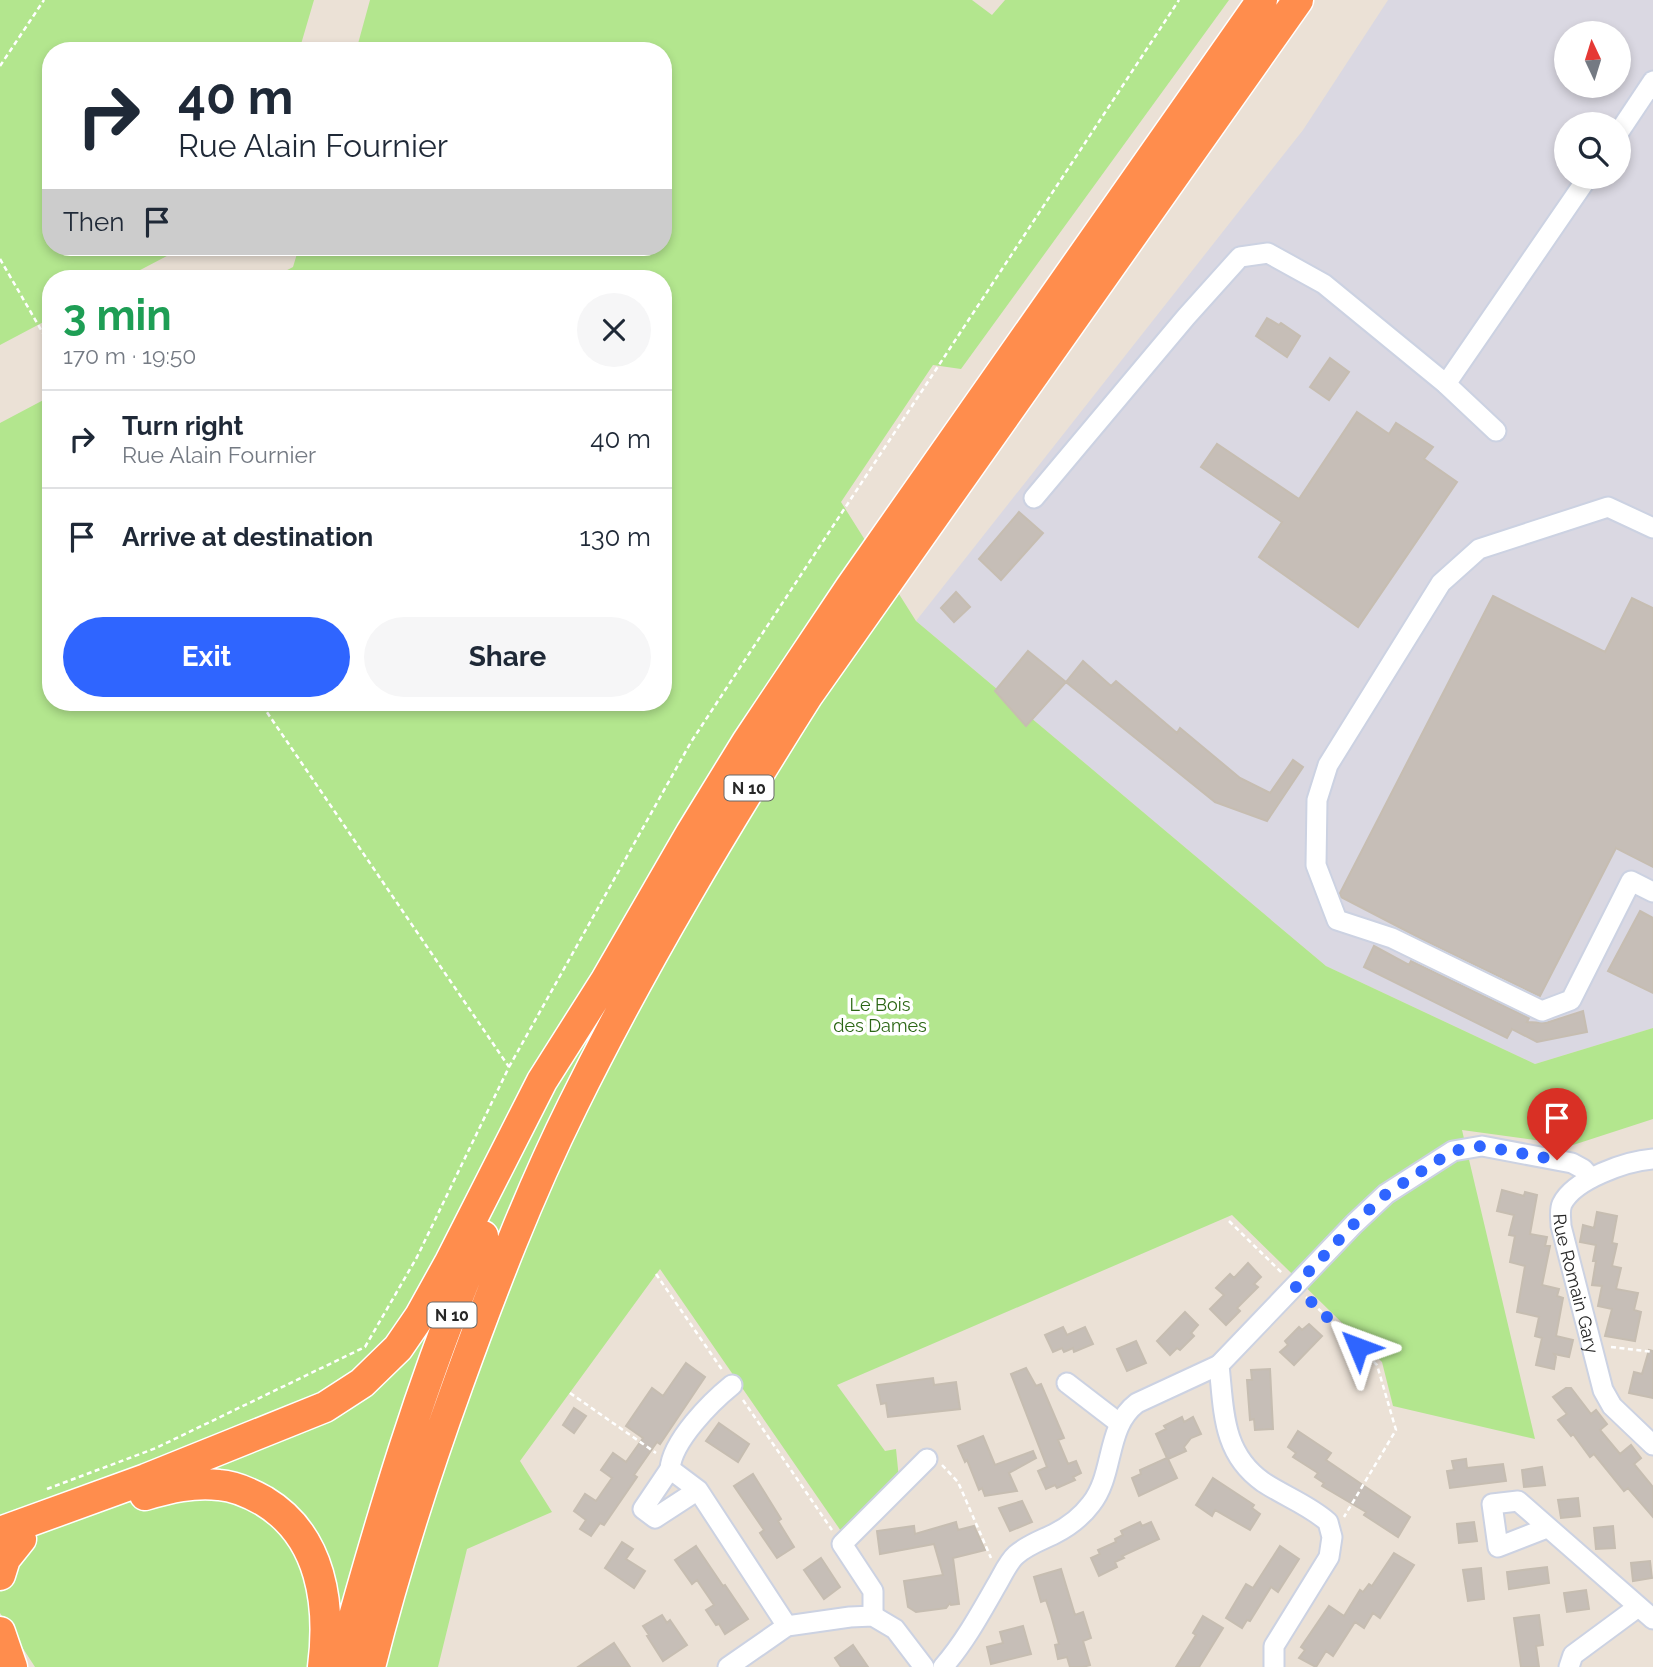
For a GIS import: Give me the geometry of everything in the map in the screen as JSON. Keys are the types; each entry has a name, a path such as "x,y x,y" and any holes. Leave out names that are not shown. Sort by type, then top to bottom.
{"highway":[{"name":"N 10","path":"340,1667 383,1513 468,1273 529,1130 606,979 747,742 850,588 1262,0"},
{"name":"N 10","path":"370,1667 419,1492 484,1310 572,1106 661,938 733,814 808,695 1298,0"},
{"path":"7,1539 146,1479 325,1407 362,1383 398,1348 420,1316 542,1081 606,979"},
{"path":"384,1667 401,1598 484,1310"},
{"path":"7,1539 176,1486 219,1485 247,1492 275,1508 291,1522 305,1539 313,1557 324,1597 326,1618 323,1667"},
{"path":"0,1575 7,1539"},
{"path":"0,1632 10,1667"}],"street":[{"path":"1631,114 1653,82"},
{"path":"1446,384 1580,189"},
{"path":"1034,498 1240,257 1268,253 1324,284 1446,384 1496,431"},
{"path":"1653,528 1608,507 1479,549 1441,583 1328,765 1317,800 1316,865 1337,920 1392,938 1542,1011 1571,1000 1631,881 1653,892"},
{"path":"943,1667 1015,1556 1028,1546 1058,1532 1079,1517 1093,1502 1101,1487 1119,1423 1126,1411 1137,1403 1219,1365 1386,1194 1453,1151 1482,1146 1572,1163 1583,1169 1591,1178"},
{"name":"Rue Romain Gary","path":"1653,1158 1637,1160 1591,1178 1566,1197 1560,1208 1561,1226 1603,1390 1612,1406 1653,1445"},
{"path":"1219,1365 1226,1422 1233,1449 1262,1481 1328,1522 1332,1537 1329,1557 1275,1646 1271,1666"},
{"path":"1067,1383 1119,1423"},
{"path":"698,1490 656,1518 643,1509 670,1466 673,1454 702,1412 732,1385"},
{"path":"873,1616 873,1591 842,1544 927,1459"},
{"path":"670,1466 698,1490 787,1626"},
{"path":"1547,1528 1645,1613 1573,1655 1569,1667"},
{"path":"728,1667 787,1626 873,1616 895,1629 924,1667"},
{"path":"0,1653 10,1667"}],"path":[{"path":"0,66 44,0"},
{"path":"39,1492 156,1448 365,1347 417,1257 509,1067 691,742 1179,0"},
{"path":"0,259 42,331"},
{"path":"266,711 509,1067"},
{"path":"1229,1222 1377,1365 1395,1430 1332,1537"},
{"path":"656,1273 842,1544"},
{"path":"1591,1344 1653,1352"},
{"path":"569,1393 670,1466"},
{"path":"927,1459 939,1462 958,1482 1000,1580"}],"shaded area":[{"path":"1388,0 1653,0 1653,1028 1535,1064 1326,966 916,621 1303,130"}],"green space":[{"path":"0,0 314,0 302,42 42,42 42,256 167,256 140,270 42,270 42,323 0,345"},
{"name":"Le Bois des Dames","path":"370,0 972,0 992,15 1005,0 1229,0 961,369 933,365 841,502 916,621 1326,966 1535,1064 1653,1028 1653,1119 1573,1145 1462,1130 1535,1439 1393,1406 1382,1362 1232,1215 837,1385 885,1451 896,1449 899,1479 843,1534 660,1269 520,1461 552,1512 467,1549 438,1667 35,1667 0,1613 0,423 42,401 42,711 672,711 672,270 287,270 293,267 296,256 672,256 672,42 358,42"}],"building":[{"path":"1267,318 1279,325 1281,323 1300,336 1287,357 1256,336"},
{"path":"1330,358 1349,372 1329,400 1310,387"},
{"path":"1357,412 1389,434 1396,423 1433,447 1424,459 1457,482 1358,627 1259,557 1282,522 1201,467 1217,444 1299,499"},
{"path":"1019,512 1043,533 1001,580 979,559"},
{"path":"956,592 970,607 954,622 941,608"},
{"path":"1493,596 1605,652 1632,598 1653,608 1653,867 1616,848 1540,996 1422,939 1341,897 1340,893"},
{"path":"1028,651 1066,682 1026,726 995,691"},
{"path":"1083,661 1111,686 1116,681 1177,733 1180,728 1240,778 1270,793 1293,760 1303,767 1267,821 1215,802 1066,682"},
{"path":"1640,911 1653,918 1653,993 1608,971"},
{"path":"1374,946 1409,965 1411,961 1529,1018 1527,1022 1546,1023 1583,1011 1587,1032 1537,1042 1512,1029 1507,1038 1364,967"},
{"path":"1502,1190 1524,1196 1525,1192 1537,1195 1530,1234 1547,1237 1545,1246 1550,1246 1542,1285 1559,1289 1557,1296 1563,1298 1556,1336 1573,1340 1569,1357 1554,1354 1554,1369 1536,1365 1542,1338 1535,1336 1539,1317 1517,1312 1525,1266 1510,1262 1515,1236 1509,1235 1514,1215 1497,1211"},
{"path":"1597,1212 1617,1216 1612,1243 1617,1244 1612,1266 1621,1268 1616,1289 1638,1293 1634,1310 1641,1312 1635,1341 1605,1336 1612,1309 1598,1306 1602,1286 1592,1285 1596,1245 1580,1242 1583,1225 1594,1228"},
{"path":"1248,1263 1261,1277 1254,1284 1258,1287 1237,1308 1240,1311 1226,1325 1210,1309 1224,1295 1216,1288 1230,1274 1234,1278"},
{"path":"1185,1312 1198,1325 1191,1333 1194,1336 1180,1350 1177,1348 1170,1355 1157,1341"},
{"path":"1309,1324 1322,1336 1294,1365 1280,1352 1288,1345 1285,1341 1299,1327 1302,1330"},
{"path":"1063,1327 1067,1335 1085,1327 1093,1344 1074,1352 1073,1348 1064,1352 1062,1348 1053,1352 1045,1335"},
{"path":"1136,1341 1146,1363 1127,1371 1117,1349"},
{"path":"1649,1350 1653,1351 1653,1398 1629,1393 1634,1372 1642,1374"},
{"path":"686,1363 705,1377 660,1444 657,1442 634,1475 637,1477 604,1525 600,1523 591,1536 580,1529 586,1520 574,1511 585,1494 596,1501 612,1478 601,1470 613,1453 626,1462 643,1438 626,1426 652,1388 663,1396"},
{"path":"1026,1368 1036,1386 1041,1384 1064,1438 1058,1440 1068,1464 1076,1461 1081,1473 1073,1477 1075,1480 1057,1488 1055,1485 1046,1489 1038,1471 1047,1467 1011,1374"},
{"path":"1270,1369 1273,1429 1255,1430 1254,1419 1250,1420 1247,1380 1252,1380 1251,1370"},
{"path":"933,1378 934,1385 956,1382 960,1409 888,1417 886,1403 881,1404 877,1385"},
{"path":"1566,1388 1571,1388 1591,1414 1596,1410 1607,1424 1600,1430 1620,1454 1631,1445 1641,1458 1634,1464 1653,1487 1653,1517 1628,1488 1624,1491 1594,1454 1590,1457 1573,1434 1571,1436 1558,1420 1567,1414 1553,1397"},
{"path":"574,1408 586,1416 574,1433 563,1425"},
{"path":"1182,1417 1184,1422 1193,1417 1201,1434 1191,1438 1184,1447 1186,1451 1168,1459 1177,1478 1139,1496 1132,1478 1141,1474 1140,1470 1167,1458 1156,1434 1166,1429 1164,1426"},
{"path":"719,1423 749,1444 738,1462 706,1441"},
{"path":"1298,1431 1331,1453 1326,1460 1410,1517 1398,1537 1364,1515 1366,1512 1322,1486 1324,1483 1315,1477 1318,1473 1293,1457 1296,1453 1288,1447"},
{"path":"983,1436 995,1465 1033,1451 1036,1458 1009,1473 1017,1491 985,1496 982,1488 979,1490 958,1446"},
{"path":"1466,1459 1467,1468 1503,1464 1506,1481 1450,1488 1447,1471 1454,1470 1452,1461"},
{"path":"1542,1467 1545,1485 1524,1487 1522,1470"},
{"path":"753,1474 781,1519 778,1521 794,1547 777,1558 760,1533 764,1530 734,1486"},
{"path":"1213,1478 1254,1505 1252,1508 1260,1514 1250,1530 1215,1510 1212,1516 1196,1505"},
{"path":"1578,1498 1580,1516 1561,1518 1558,1500"},
{"path":"1022,1501 1032,1522 1010,1531 999,1508"},
{"path":"956,1522 958,1530 974,1526 985,1550 953,1558 959,1604 950,1603 946,1608 916,1612 908,1607 904,1581 943,1575 934,1544 880,1554 877,1531 914,1526 915,1534"},
{"path":"1140,1522 1142,1526 1151,1522 1159,1539 1122,1556 1124,1558 1115,1562 1117,1567 1099,1576 1091,1558 1100,1554 1098,1550 1116,1542 1115,1539 1123,1535 1121,1531"},
{"path":"1474,1522 1477,1541 1459,1543 1457,1524"},
{"path":"1613,1526 1615,1548 1596,1549 1594,1528"},
{"path":"622,1542 633,1549 626,1559 645,1571 634,1588 605,1568"},
{"path":"696,1546 748,1619 725,1634 706,1610 714,1605 697,1580 692,1584 675,1560"},
{"path":"1280,1546 1299,1559 1278,1592 1271,1587 1250,1621 1247,1620 1242,1628 1226,1618 1246,1584 1253,1588"},
{"path":"1394,1553 1414,1565 1380,1618 1373,1613 1364,1628 1355,1622 1333,1656 1326,1651 1316,1667 1299,1658 1305,1650 1301,1647 1329,1606 1344,1616 1360,1590 1363,1592 1369,1584 1372,1586"},
{"path":"821,1558 840,1587 824,1599 804,1570"},
{"path":"1650,1561 1652,1578 1633,1581 1631,1563"},
{"path":"1547,1567 1549,1583 1509,1589 1507,1572"},
{"path":"1481,1568 1484,1599 1468,1601 1463,1570"},
{"path":"1061,1569 1075,1615 1083,1612 1091,1638 1083,1641 1090,1665 1083,1667 1070,1667 1067,1657 1058,1659 1055,1645 1059,1644 1051,1615 1046,1600 1041,1602 1034,1577"},
{"path":"1586,1590 1589,1609 1567,1612 1564,1593"},
{"path":"662,1615 667,1623 670,1620 687,1645 663,1661 643,1626"},
{"path":"1539,1615 1543,1645 1536,1646 1539,1667 1521,1667 1514,1618"},
{"path":"1203,1616 1223,1628 1199,1667 1176,1667 1196,1635 1193,1633"},
{"path":"1023,1626 1031,1654 991,1664 987,1647 1003,1643 1000,1632"},
{"path":"614,1643 630,1667 578,1667"},
{"path":"853,1645 868,1667 841,1667 835,1658"}],"route":[{"path":"1358,1347 1295,1286 1354,1224 1386,1194 1453,1151 1482,1146 1557,1160"}]}
